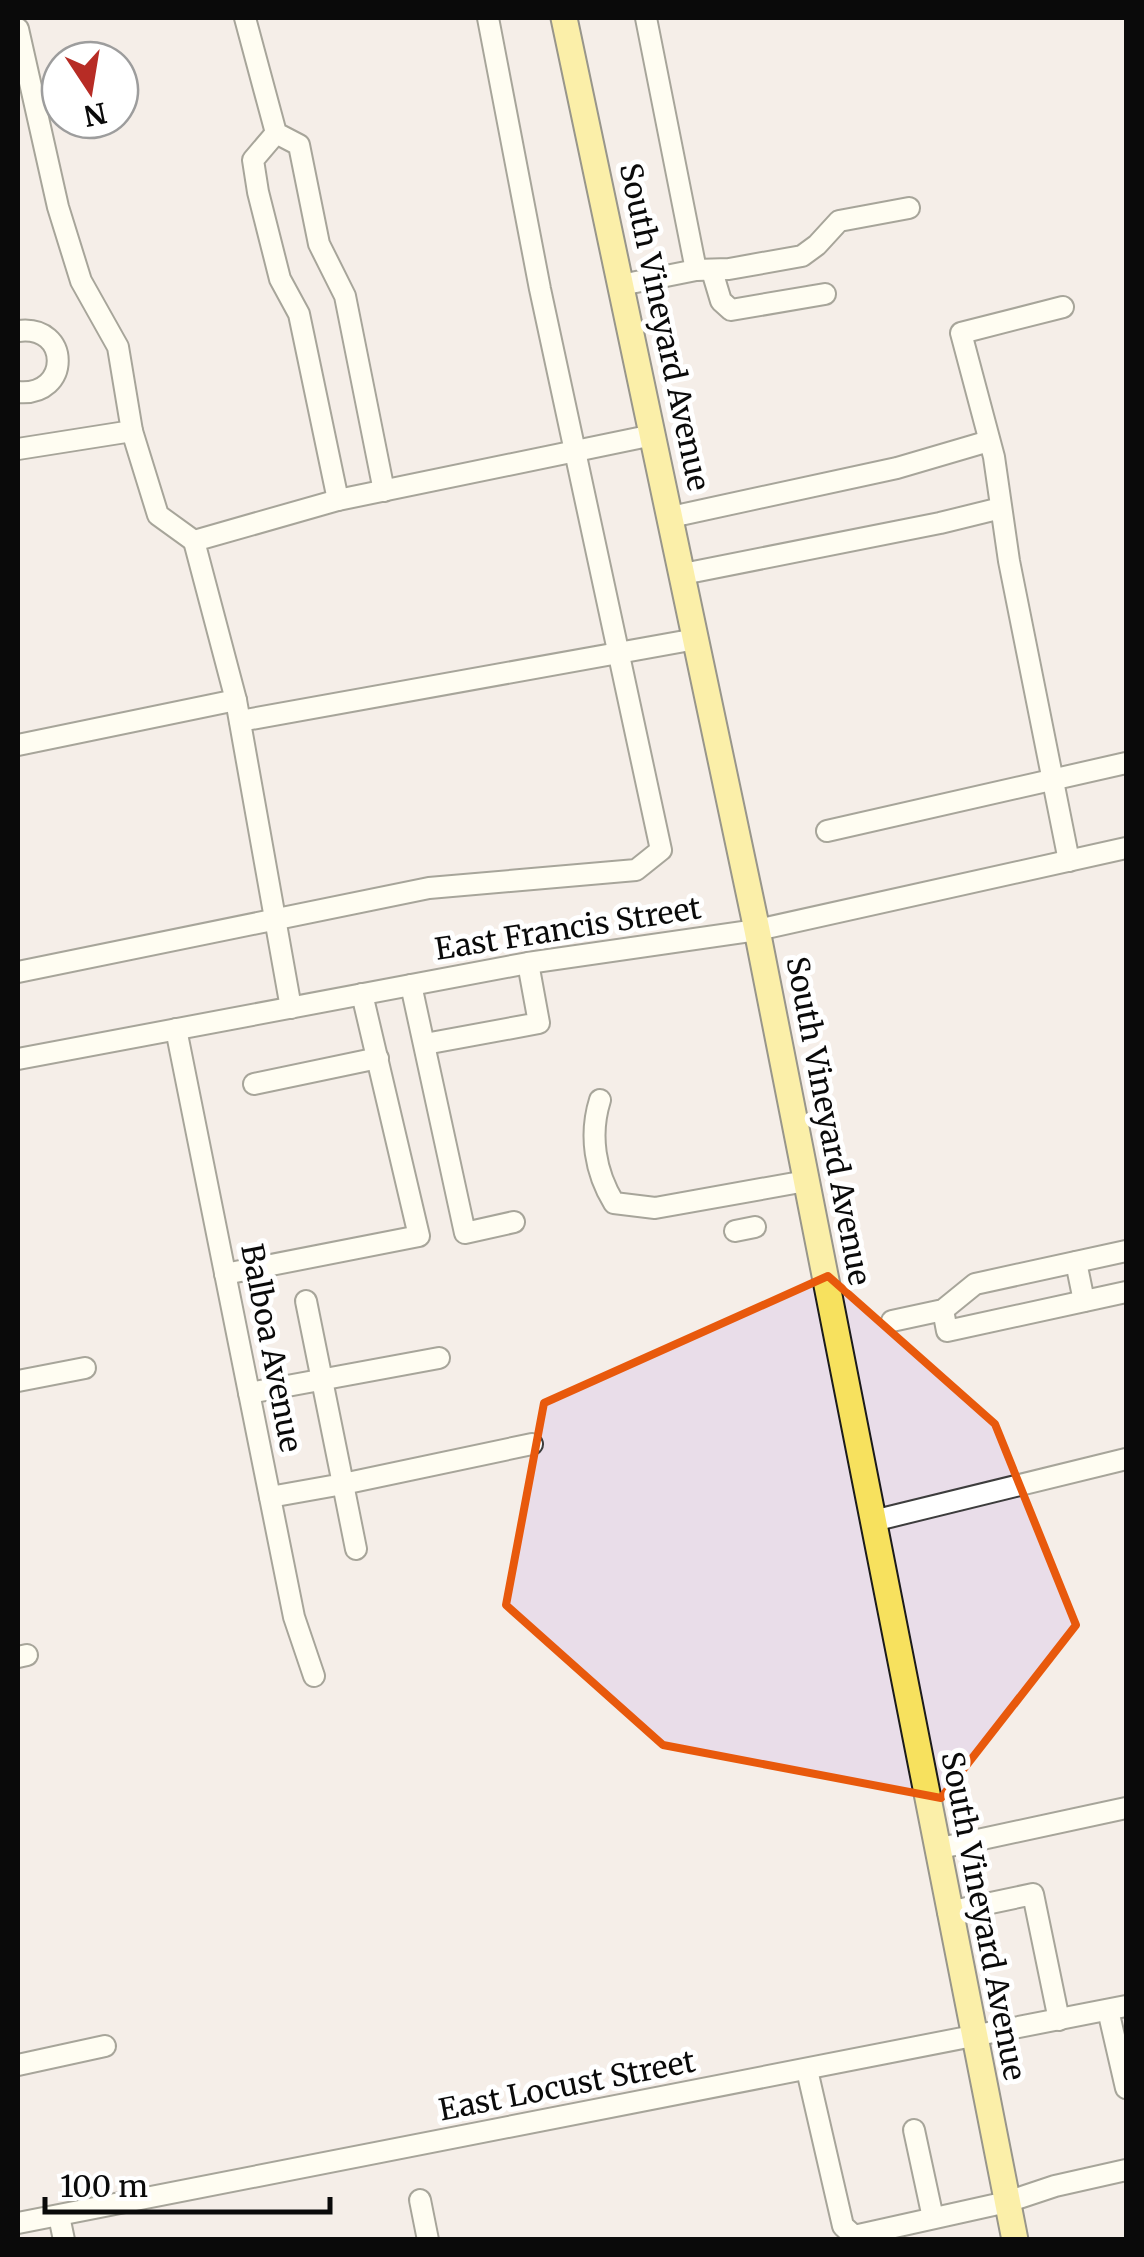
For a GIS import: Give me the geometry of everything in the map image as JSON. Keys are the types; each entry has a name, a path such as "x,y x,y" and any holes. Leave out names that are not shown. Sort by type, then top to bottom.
{"main road":[{"name":"South Vineyard Avenue","path":"564,18 757,930 1015,2240"}],"street":[{"path":"245,18 276,132 299,146 319,244 345,296 384,491"},
{"path":"18,972 428,888 636,870 661,850 540,289 488,18"},
{"path":"646,18 704,271 720,301 731,310 825,294"},
{"path":"18,29 58,207 80,281 118,347 132,430 158,515 194,541 238,710 290,1008"},
{"path":"276,132 253,160 258,192 280,279 299,314 338,500"},
{"path":"621,285 802,256 818,245 839,221 908,208"},
{"path":"1063,308 962,333 989,441 1050,779 1069,861"},
{"path":"18,326 44,335 58,355 58,368 44,388 18,392"},
{"path":"18,450 132,430"},
{"path":"194,541 338,500 654,435"},
{"path":"671,517 897,468 989,441"},
{"path":"683,574 1001,508"},
{"path":"18,745 696,638"},
{"path":"826,831 1126,763"},
{"name":"East Francis Street","path":"18,1059 528,963 757,930 1126,848"},
{"path":"424,1044 539,1022 528,963"},
{"path":"412,985 465,1233 514,1222"},
{"path":"225,1274 418,1236 362,994"},
{"name":"Balboa Avenue","path":"176,1029 294,1617 314,1676"},
{"path":"254,1084 378,1058"},
{"path":"600,1100 594,1130 596,1150 604,1188 614,1203 654,1208 806,1181"},
{"path":"892,1321 943,1310 974,1284 1126,1252"},
{"path":"1076,1262 1084,1301"},
{"path":"943,1310 947,1331 1126,1292"},
{"path":"306,1301 356,1549"},
{"path":"249,1393 439,1358"},
{"path":"18,1382 85,1368"},
{"path":"270,1497 532,1444"},
{"path":"872,1521 1126,1459"},
{"path":"936,1850 1126,1808"},
{"path":"948,1912 1033,1894 1059,2020"},
{"path":"1117,2008 1126,2088"},
{"name":"East Locust Street","path":"18,2224 1117,2008"},
{"path":"18,2064 105,2046"},
{"path":"808,2070 843,2226 854,2236 1007,2202 1054,2186 1126,2170"},
{"path":"914,2130 933,2218"},
{"path":"420,2200 428,2240"},
{"path":"59,2216 64,2240"}],"highlighted area":[{"path":"828,1276 995,1424 1076,1625 941,1798 663,1745 506,1605 544,1403"}],"shaded area":[{"path":"18,18 1126,18 1126,2239 18,2239"}]}
